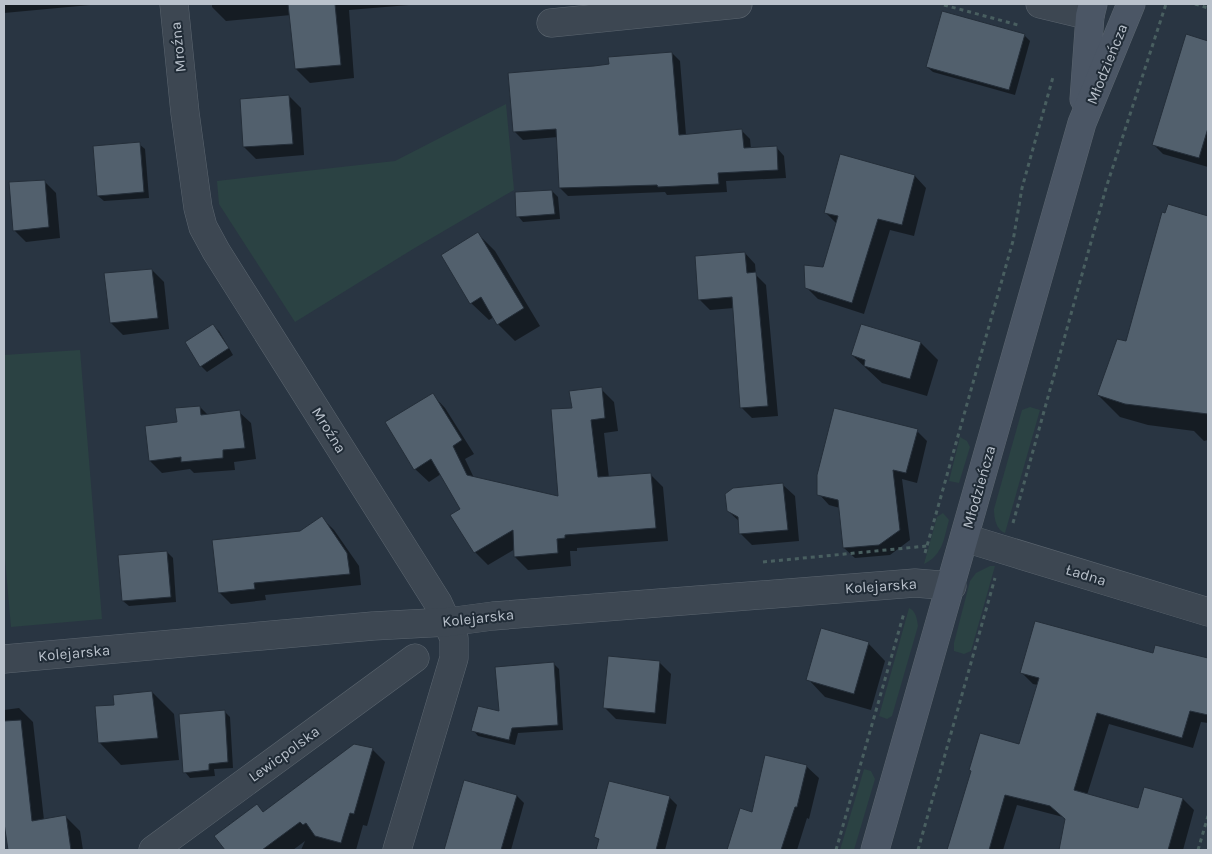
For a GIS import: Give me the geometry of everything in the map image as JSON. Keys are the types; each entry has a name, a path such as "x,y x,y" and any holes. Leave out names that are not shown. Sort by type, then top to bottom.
{"main road":[{"name":"Młodzieńcza","path":"875,850 952,586 1082,123 1131,4"},
{"name":"Młodzieńcza","path":"1082,123 1091,10"}],"street":[{"name":"Mroźna","path":"174,4 190,151 198,208 203,226 216,251 430,591 448,622 454,638 454,658 396,850"},
{"path":"550,23 738,4"},
{"path":"1040,4 1091,10"},
{"name":"Ładna","path":"965,538 1208,612"},
{"name":"Kolejarska","path":"4,659 373,626 448,622 493,616 915,583 952,586"},
{"name":"Lewicpolska","path":"153,850 415,658"}],"path":[{"path":"1012,525 1106,188 1166,4"},
{"path":"1195,4 1208,8"},
{"path":"944,5 1020,25"},
{"path":"923,559 1013,241 1022,188 1054,76"},
{"path":"918,850 996,576"},
{"path":"836,850 906,605"},
{"path":"1198,850 1208,816"}],"green space":[{"path":"506,104 514,190 413,249 295,322 219,204 217,181 395,161"},
{"path":"80,350 102,619 11,627 4,548 4,355"},
{"path":"1030,407 1040,410 1005,533 999,529 995,520 994,509 1022,410"},
{"path":"960,437 967,441 970,447 959,483 949,481"},
{"path":"943,513 949,520 942,545 935,556 924,564 937,517"},
{"path":"990,566 995,566 971,651 964,654 954,651 954,643 970,581 976,573"},
{"path":"909,608 915,613 918,626 892,716 887,719 879,716"},
{"path":"864,769 871,771 875,779 854,850 840,850"}],"building":[{"path":"288,4 335,4 341,65 295,69"},
{"path":"942,11 1025,34 1009,90 926,67"},
{"path":"1186,34 1208,41 1208,128 1199,158 1152,145"},
{"path":"672,52 679,135 742,129 744,148 777,146 778,170 718,173 719,184 559,188 556,129 513,132 508,73 594,66 609,64 608,57"},
{"path":"289,95 293,144 243,147 240,99"},
{"path":"140,142 144,192 97,196 93,146"},
{"path":"840,154 915,175 902,225 878,219 852,303 805,288 804,265 823,267 838,216 824,213"},
{"path":"45,180 49,227 13,231 9,182"},
{"path":"552,190 555,214 516,217 515,192"},
{"path":"1168,204 1208,216 1208,414 1125,404 1097,395 1117,339 1126,341 1162,212 1165,213"},
{"path":"478,232 524,308 497,325 481,297 470,304 441,255"},
{"path":"745,252 747,273 756,272 768,406 740,408 732,297 698,300 695,256"},
{"path":"152,269 158,318 110,323 104,273"},
{"path":"213,324 229,348 200,367 185,342"},
{"path":"861,324 921,342 910,379 864,366 865,360 851,355"},
{"path":"602,387 605,418 591,420 598,477 651,473 656,528 565,535 565,538 557,539 558,553 514,557 513,530 474,553 450,515 460,509 431,459 414,470 385,422 433,393 462,440 453,446 467,475 558,496 551,409 572,408 569,391"},
{"path":"200,406 201,415 240,410 245,448 223,450 223,458 181,462 181,457 149,461 145,426 177,422 175,408"},
{"path":"834,408 918,429 906,473 893,470 900,530 879,545 843,548 838,500 817,495 817,475"},
{"path":"783,483 788,530 739,534 738,517 727,511 725,494 733,488"},
{"path":"322,516 347,553 350,574 254,583 255,589 218,593 212,540 300,531"},
{"path":"167,551 171,597 122,601 118,555"},
{"path":"1035,621 1153,653 1155,645 1208,658 1208,715 1190,711 1182,738 1097,713 1074,790 1138,808 1144,787 1183,798 1168,850 1059,850 1065,819 1050,806 1005,795 989,850 947,850 971,771 969,770 980,733 1019,744 1039,678 1020,673"},
{"path":"821,628 869,642 854,694 806,680"},
{"path":"608,656 660,661 655,713 603,708"},
{"path":"554,662 558,725 512,728 509,740 471,731 478,706 499,711 495,667"},
{"path":"152,691 158,738 98,743 95,706 114,705 113,695"},
{"path":"225,710 228,762 209,764 209,770 183,773 179,714"},
{"path":"21,720 32,821 66,815 71,850 8,850 4,823 4,721"},
{"path":"354,744 373,748 354,814 350,813 341,843 315,836 306,823 303,825 300,822 262,850 225,850 214,836 257,804 263,812"},
{"path":"765,755 807,765 797,807 795,807 781,850 727,850 740,808 752,812"},
{"path":"464,780 517,795 501,850 444,850"},
{"path":"609,781 670,796 656,850 596,850 599,839 594,837"}]}
